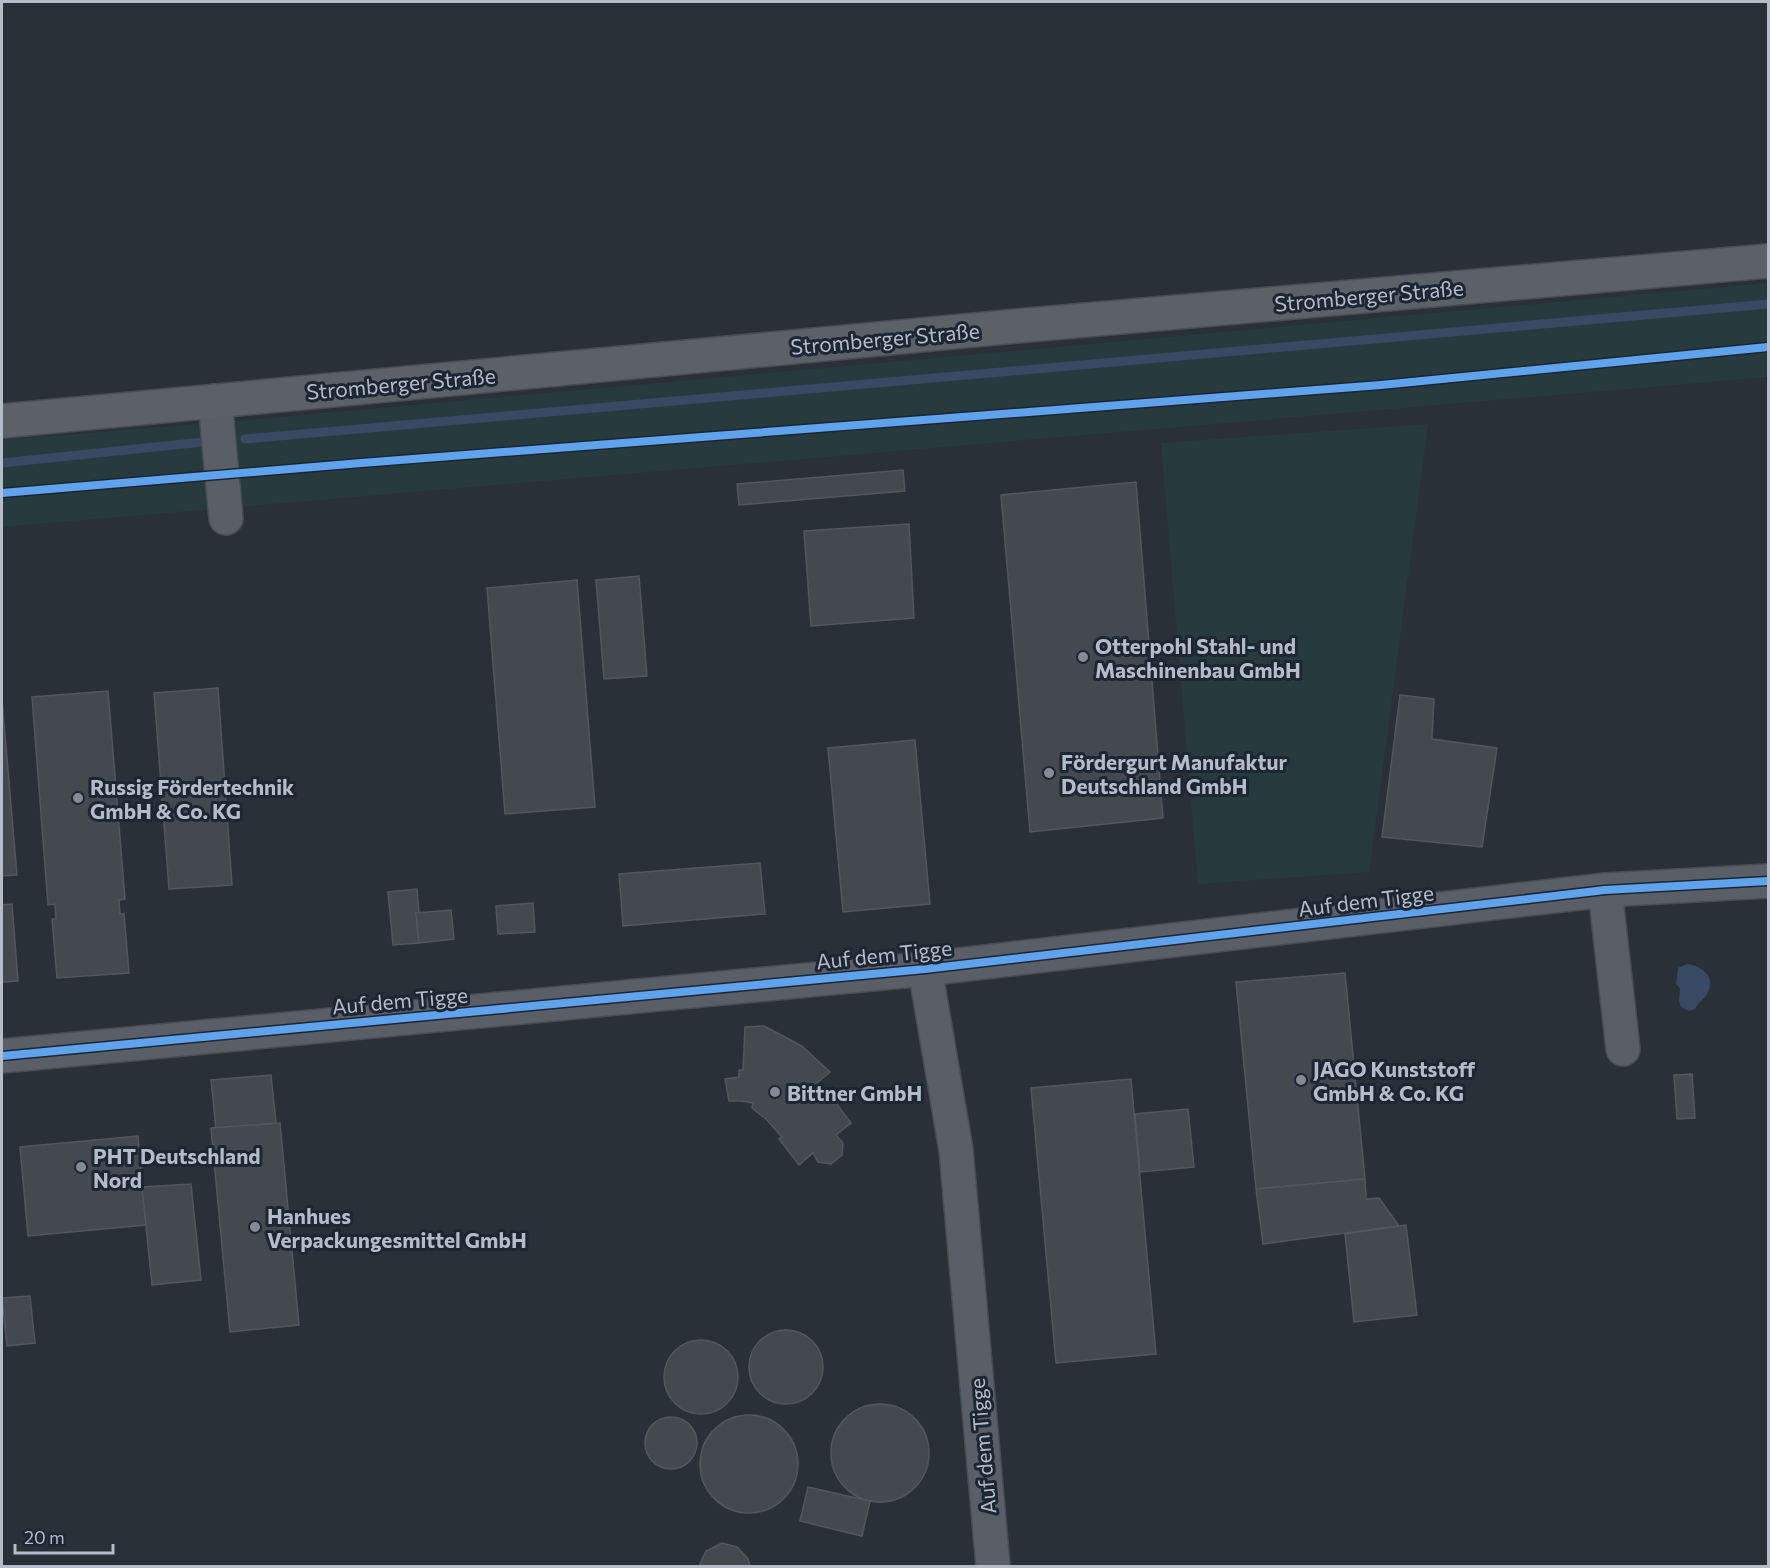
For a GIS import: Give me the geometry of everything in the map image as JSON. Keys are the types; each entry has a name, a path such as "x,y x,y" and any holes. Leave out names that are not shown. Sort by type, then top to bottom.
{"main road":[{"name":"Stromberger Straße","path":"2,421 1005,327 1768,261"}],"street":[{"path":"215,401 226,518"},
{"name":"Auf dem Tigge","path":"2,1056 925,969 1605,890 1768,881"},
{"path":"1605,890 1623,1049"},
{"name":"Auf dem Tigge","path":"925,969 956,1150 993,1566"}],"green space":[{"path":"1768,283 1768,377 2,527 2,440"},
{"path":"1428,424 1369,872 1198,884 1161,443"}],"water":[{"path":"1687,964 1703,970 1710,982 1710,988 1705,996 1695,1009 1689,1011 1681,1007 1680,988 1676,984 1678,968"}],"building":[{"path":"903,470 905,491 739,505 737,484"},
{"name":"Otterpohl Stahl- und Maschinenbau GmbH","path":"1136,482 1163,818 1030,832 1001,495"},
{"path":"909,524 914,618 811,626 804,531"},
{"path":"639,576 647,676 604,679 596,580"},
{"path":"577,580 595,807 505,814 487,588"},
{"path":"218,688 232,885 169,889 154,693"},
{"name":"Russig Fördertechnik GmbH & Co. KG","path":"108,691 125,899 119,900 120,914 124,914 129,973 57,978 52,919 56,919 55,904 48,905 32,697"},
{"path":"1400,695 1434,699 1432,739 1497,748 1482,847 1382,837"},
{"path":"2,700 17,875 2,876"},
{"path":"915,740 930,904 843,912 828,748"},
{"path":"760,863 765,914 623,926 619,874"},
{"path":"417,889 419,913 416,913 419,943 393,945 388,892"},
{"path":"533,903 535,932 498,934 496,906"},
{"path":"12,904 18,981 2,982 2,905"},
{"path":"451,910 454,939 419,943 416,913"},
{"name":"JAGO Kunststoff GmbH & Co. KG","path":"1345,973 1365,1179 1256,1189 1236,982"},
{"name":"Bittner GmbH","path":"764,1026 802,1046 830,1072 817,1083 833,1105 836,1103 851,1123 836,1135 843,1143 842,1155 831,1164 818,1162 813,1153 799,1165 779,1139 782,1137 766,1119 752,1108 753,1103 729,1101 725,1079 739,1077 739,1070 743,1070 745,1027"},
{"path":"1692,1074 1695,1118 1677,1119 1674,1075"},
{"path":"271,1075 276,1123 216,1129 211,1080"},
{"path":"1131,1079 1156,1354 1056,1363 1031,1088"},
{"path":"1188,1109 1194,1167 1140,1172 1135,1114"},
{"name":"Hanhues Verpackungesmittel GmbH","path":"280,1123 299,1325 230,1332 211,1128"},
{"name":"PHT Deutschland Nord","path":"138,1136 146,1225 28,1236 20,1147"},
{"path":"1365,1179 1366,1199 1379,1198 1399,1226 1263,1244 1256,1189"},
{"path":"191,1184 201,1280 152,1285 142,1187"},
{"path":"1406,1225 1417,1315 1354,1322 1345,1234"},
{"path":"30,1296 35,1343 7,1346 2,1298"},
{"path":"786,1330 807,1336 817,1346 823,1367 817,1388 807,1398 786,1404 765,1398 755,1388 749,1367 755,1346 765,1336"},
{"path":"701,1340 722,1346 732,1356 738,1377 732,1398 722,1408 701,1414 680,1408 670,1398 664,1377 670,1356 680,1346"},
{"path":"880,1404 899,1408 915,1418 925,1434 929,1453 925,1472 915,1488 899,1498 880,1502 861,1498 845,1488 835,1472 831,1453 835,1434 845,1418 861,1408"},
{"path":"749,1415 768,1419 784,1429 794,1445 798,1464 794,1483 784,1499 768,1509 749,1513 730,1509 714,1499 704,1483 700,1464 704,1445 714,1429 730,1419"},
{"path":"671,1417 685,1421 693,1429 697,1443 693,1457 685,1465 671,1469 657,1465 649,1457 645,1443 649,1429 657,1421"},
{"path":"808,1487 870,1501 862,1536 800,1521"},
{"path":"722,1543 737,1547 748,1559 750,1566 699,1566 706,1551"}],"waterway":[{"path":"245,439 1768,304"},
{"path":"2,463 203,442"}],"cycle path":[{"path":"2,493 361,463 1381,385 1768,347"},
{"path":"2,1056 925,969 1605,890 1768,881"}],"place":[{"name":"Otterpohl Stahl- und Maschinenbau GmbH","path":"1083,657"},
{"name":"Fördergurt Manufaktur Deutschland GmbH","path":"1049,773"},
{"name":"Russig Fördertechnik GmbH & Co. KG","path":"78,798"},
{"name":"JAGO Kunststoff GmbH & Co. KG","path":"1301,1080"},
{"name":"Bittner GmbH","path":"775,1092"},
{"name":"PHT Deutschland Nord","path":"81,1167"},
{"name":"Hanhues Verpackungesmittel GmbH","path":"255,1227"}]}
